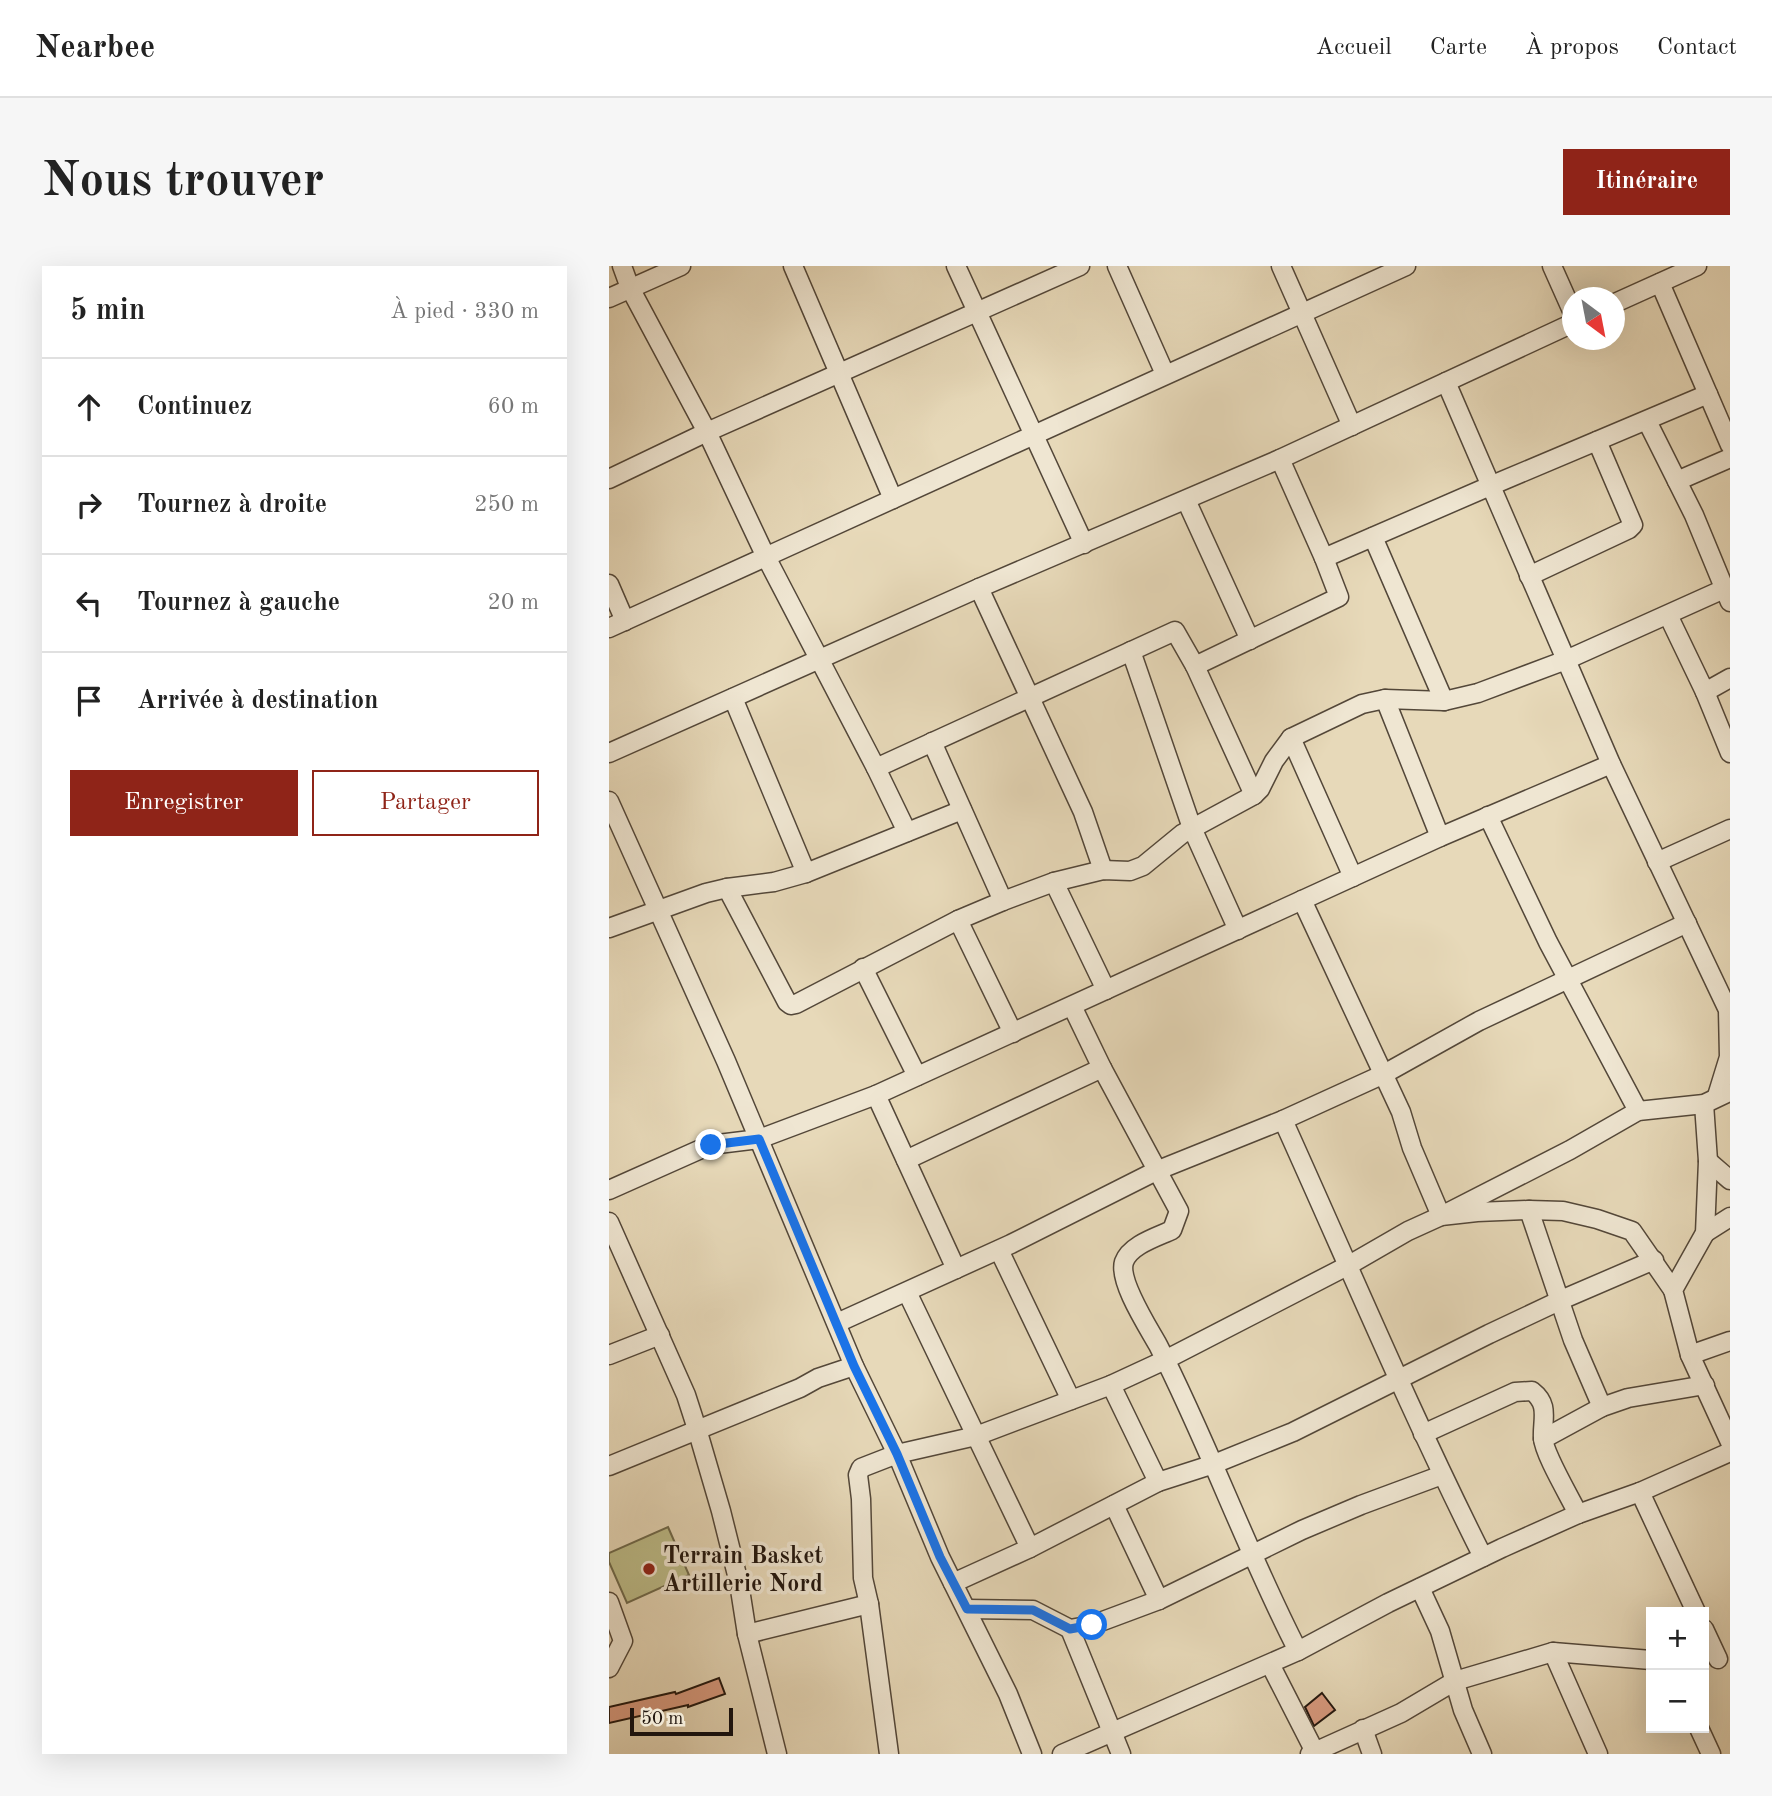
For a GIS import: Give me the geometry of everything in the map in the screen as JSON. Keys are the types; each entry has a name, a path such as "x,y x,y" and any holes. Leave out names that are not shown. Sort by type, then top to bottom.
{"street":[{"path":"622,266 630,288 707,432 765,555 907,832"},
{"path":"609,298 681,266"},
{"path":"793,266 893,499"},
{"path":"956,266 1084,544"},
{"path":"609,479 707,432 1080,266"},
{"path":"1117,266 1165,374"},
{"path":"1281,266 1352,426"},
{"path":"609,584 617,624 1406,266"},
{"path":"1552,266 1562,288"},
{"path":"1625,299 1697,266"},
{"path":"1660,283 1730,445"},
{"path":"609,753 979,588 1280,459 1562,328"},
{"path":"1446,382 1611,764 1687,923 1722,979 1729,1011 1729,1057 1717,1097 1708,1161 1705,1233 1673,1290"},
{"path":"1324,558 1708,394"},
{"path":"727,888 791,1005 796,1004 958,920 1003,901 1054,882 1103,870 1122,872 1143,866 1192,828 1254,795 1290,738 1362,704 1385,699 1444,701 1478,693 1566,660 1668,615 1727,596 1677,481 1647,421"},
{"path":"1529,576 1633,525 1597,441"},
{"path":"1677,481 1730,458"},
{"path":"1195,666 1339,597 1280,459"},
{"path":"1186,500 1250,640"},
{"path":"1373,537 1444,701"},
{"path":"979,588 1079,803 1103,870"},
{"path":"1668,615 1705,692 1730,753"},
{"path":"876,768 1176,631 1195,666 1254,795"},
{"path":"1131,651 1192,828 1238,930"},
{"path":"1705,692 1730,678"},
{"path":"733,698 806,873"},
{"path":"1385,699 1440,837"},
{"path":"1290,738 1353,877"},
{"path":"932,742 1003,901"},
{"path":"609,1190 711,1145 759,1139 876,1095 1440,837 1611,764"},
{"path":"609,801 759,1139 854,1366 897,1454 953,1583 1008,1694 1032,1754"},
{"path":"609,928 658,909 727,888 774,882 806,873 962,810"},
{"path":"1488,816 1568,980 1638,1111"},
{"path":"1657,862 1730,829"},
{"path":"1054,882 1106,990"},
{"path":"1302,900 1384,1074 1441,1216"},
{"path":"958,920 1013,1033"},
{"path":"837,1323 999,1250 1156,1171 1283,1120 1384,1074 1479,1021 1687,923"},
{"path":"863,968 917,1076"},
{"path":"1072,1006 1179,1211 1172,1230 1133,1249 1124,1263 1125,1280 1214,1464 1276,1609 1299,1651"},
{"path":"906,1160 1102,1068"},
{"path":"876,1095 956,1269"},
{"path":"889,1754 869,1604 863,1578 862,1499 857,1475 861,1468 897,1454 976,1436 1111,1385 1349,1265 1408,1231 1570,1150 1638,1111 1717,1097"},
{"path":"1283,1120 1398,1380 1483,1557"},
{"path":"1708,1161 1730,1180"},
{"path":"1529,1210 1573,1340 1602,1408"},
{"path":"1441,1216 1477,1212 1563,1211 1632,1231 1673,1290 1691,1355 1730,1442"},
{"path":"1705,1233 1730,1217"},
{"path":"609,1222 686,1395 697,1429 739,1583 747,1634 777,1754"},
{"path":"999,1250 1071,1399"},
{"path":"953,1583 1030,1548 1158,1482 1214,1464 1293,1432 1561,1300 1654,1260"},
{"path":"907,1292 1030,1548"},
{"path":"609,1355 660,1335"},
{"path":"1691,1355 1730,1341"},
{"path":"609,1466 800,1388 818,1378 854,1366"},
{"path":"1111,1385 1158,1482"},
{"path":"1543,1439 1602,1408 1628,1398 1705,1385"},
{"path":"1423,1434 1487,1403 1515,1392 1529,1391 1539,1397 1544,1409 1543,1439 1579,1514"},
{"path":"1062,1754 1299,1651 1483,1557 1730,1452"},
{"path":"967,1609 1033,1610 1070,1629 1092,1625 1159,1600 1253,1553 1361,1505 1442,1475"},
{"path":"1640,1492 1694,1607"},
{"path":"1114,1505 1159,1600"},
{"path":"1420,1588 1440,1631 1463,1710 1482,1754"},
{"path":"609,1602 623,1641 609,1668"},
{"path":"747,1634 869,1604"},
{"path":"1070,1629 1121,1754"},
{"path":"1709,1641 1717,1659"},
{"path":"1270,1664 1312,1753 1401,1713 1455,1681 1553,1652 1646,1660"},
{"path":"1553,1652 1598,1754"},
{"path":"1363,1729 1372,1754"},
{"path":"1701,1733 1711,1754"}],"green space":[{"name":"Terrain Basket Artillerie Nord","path":"668,1527 689,1575 627,1603 609,1562 609,1553"}],"building":[{"path":"719,1678 725,1694 688,1707 609,1723 609,1707 675,1692 676,1694"},
{"path":"1322,1693 1335,1710 1314,1726 1305,1707"}],"place":[{"name":"Terrain Basket Artillerie Nord","path":"649,1569"}],"route":[{"path":"711,1145 759,1139 854,1366 897,1454 940,1557 967,1609 1033,1610 1070,1629 1092,1625"}]}
